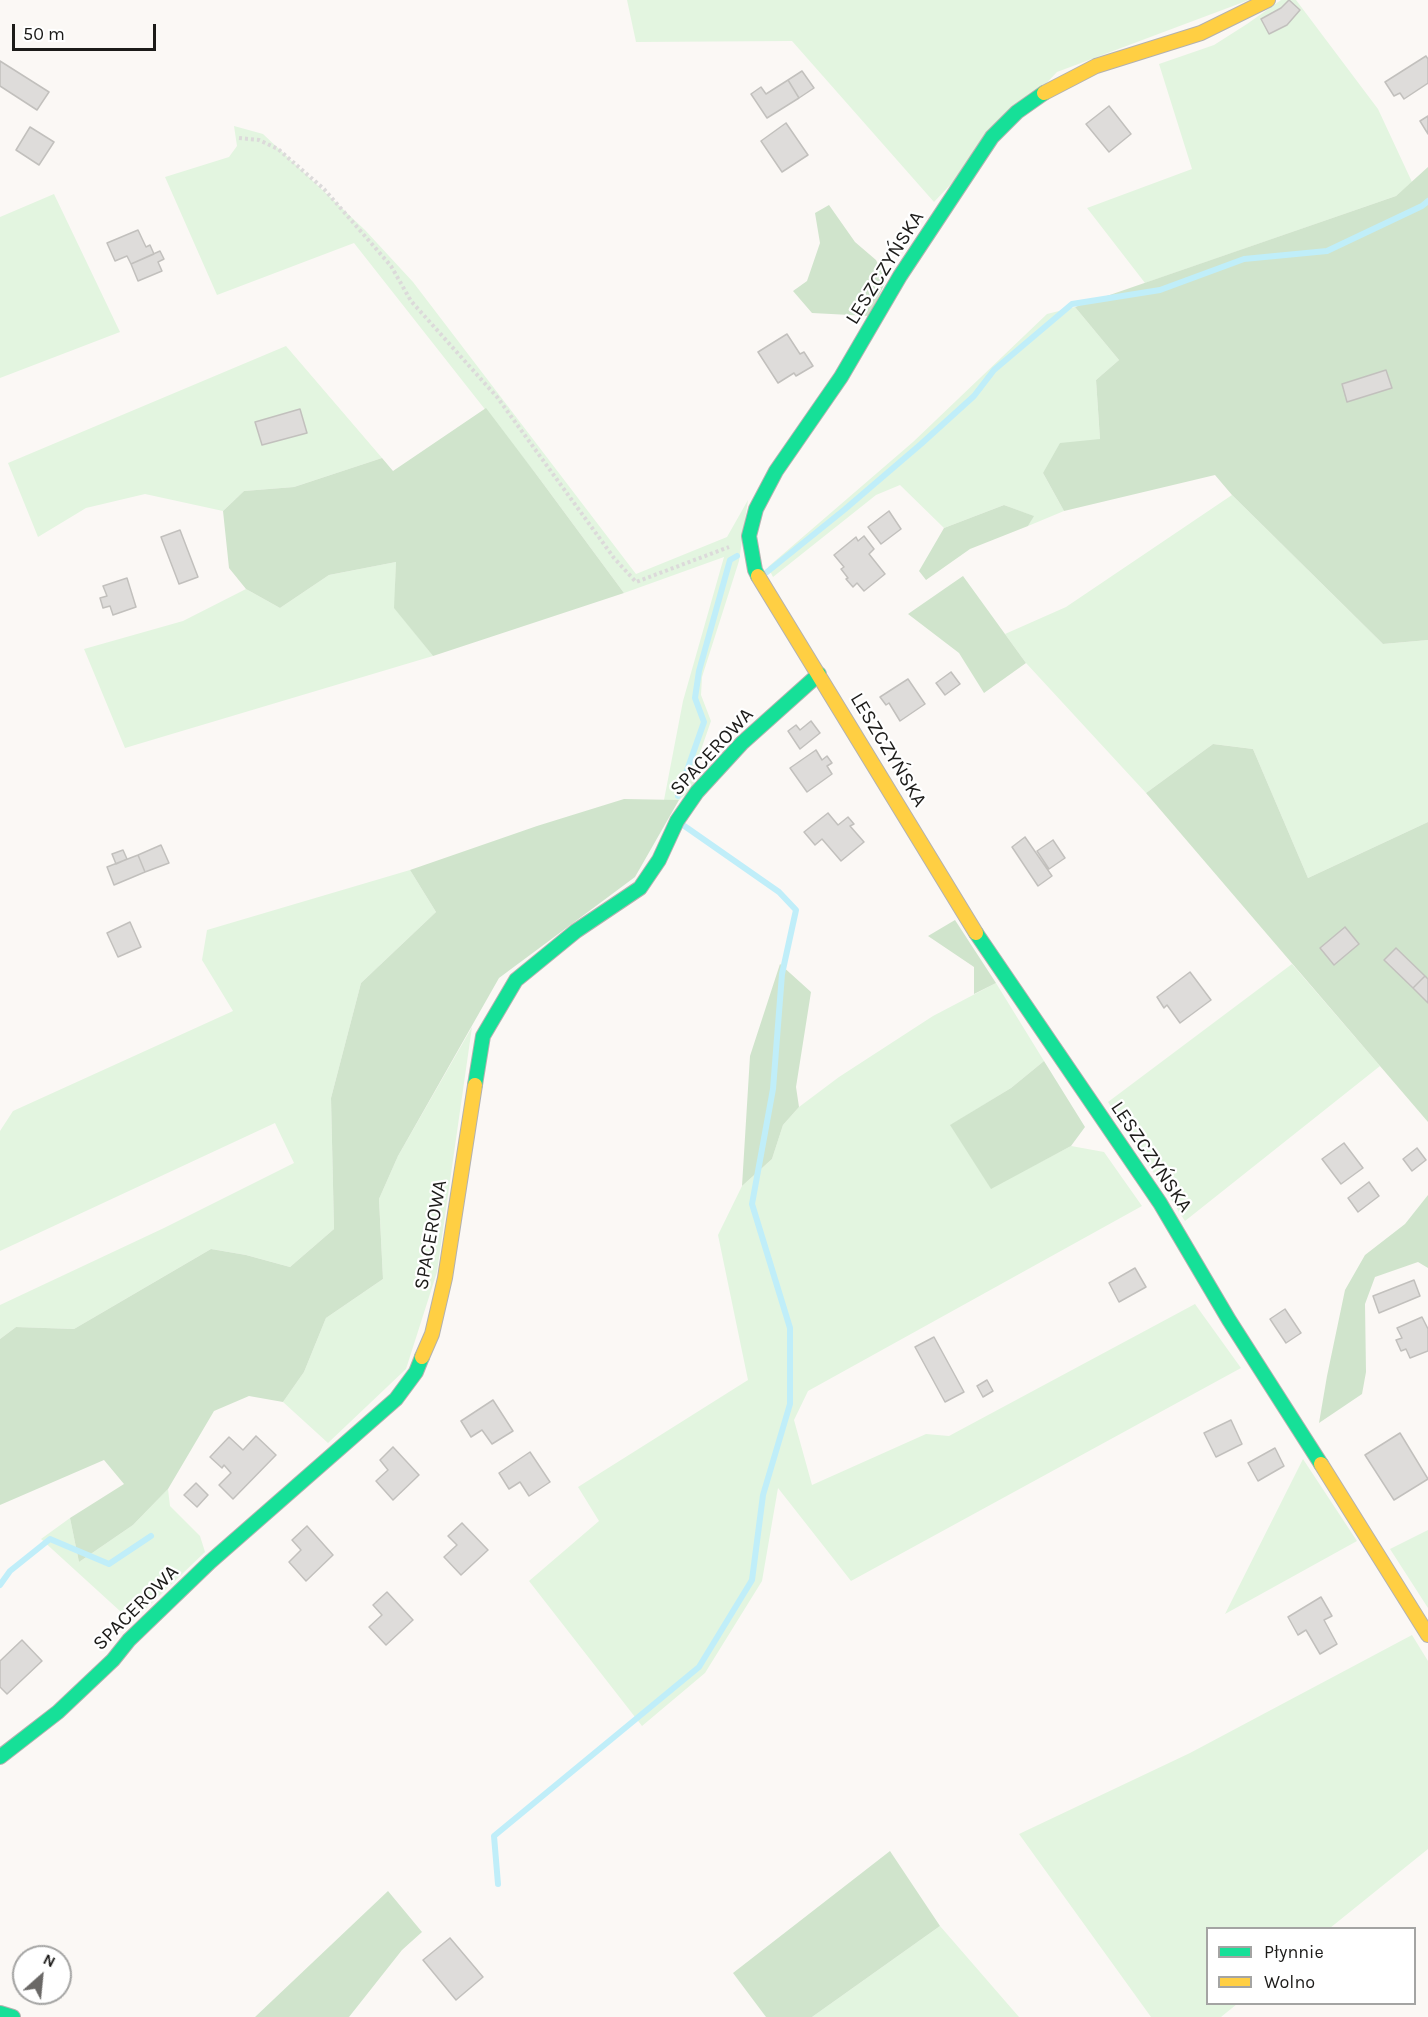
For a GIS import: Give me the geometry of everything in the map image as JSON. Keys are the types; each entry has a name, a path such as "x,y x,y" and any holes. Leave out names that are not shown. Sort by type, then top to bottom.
{"street":[{"name":"LESZCZYŃSKA","path":"1268,0 1201,33 1096,66 1051,88 1017,112 992,137 900,276 842,377 776,471 756,509 749,536 755,570 770,597 989,953 1160,1203 1229,1320 1428,1635"},
{"name":"SPACEROWA","path":"0,1757 58,1712 210,1562 396,1399 416,1371 432,1334 445,1278 483,1036 516,980 576,932 640,888 659,860 677,821 697,792 742,743 819,674"},
{"path":"0,2013 13,2017"}],"path":[{"path":"239,138 259,140 278,148 324,189 391,266 411,301 497,396 614,558 636,582 730,547 751,547"}],"green space":[{"path":"627,0 1249,0 1057,72 934,202 792,41 636,42"},
{"path":"1281,0 1296,0 1378,109 1412,182 1396,196 1145,283 1087,208 1192,169 1159,64 1214,45"},
{"path":"234,126 263,134 365,230 413,282 636,574 727,537 748,500 739,561 702,677 701,695 711,721 694,770 695,787 679,800 664,800 683,701 724,557 624,593 539,478 354,243 217,295 165,177 229,157 237,146"},
{"path":"1428,167 1428,640 1383,644 1232,495 1215,475 1064,511 1043,473 1060,443 1100,439 1096,380 1119,360 1075,307 1396,196"},
{"path":"54,194 120,332 0,378 0,217"},
{"path":"829,205 855,242 876,260 886,281 869,316 812,313 793,291 807,281 820,243 815,213"},
{"path":"1075,307 1119,360 1096,380 1100,439 1043,473 1064,511 1028,526 1033,516 1004,505 944,528 900,485 876,495 773,577 768,567 913,442 1047,314"},
{"path":"286,346 382,458 294,487 244,491 223,511 145,494 86,508 38,537 8,463"},
{"path":"486,408 624,593 433,656 394,608 396,562 329,575 280,608 246,589 229,568 223,511 244,491 294,487 382,458 393,471"},
{"path":"1232,495 1383,644 1428,640 1428,822 1308,878 1253,749 1213,744 1146,793 1026,663 1005,634 1066,607"},
{"path":"1004,505 1034,516 1028,526 970,549 926,580 919,571 944,528"},
{"path":"396,562 395,608 433,656 125,748 84,649 183,621 246,589 280,608 329,575"},
{"path":"963,576 1026,663 984,693 959,653 908,614"},
{"path":"1213,744 1253,749 1308,878 1428,822 1428,1122 1146,793"},
{"path":"624,799 679,800 635,877 499,978 398,1156 379,1199 383,1279 326,1318 304,1372 283,1402 249,1396 214,1411 168,1489 133,1525 79,1562 70,1518 124,1484 104,1460 0,1505 0,1339 16,1327 74,1329 211,1249 246,1255 290,1267 334,1229 331,1098 361,983 436,912 410,870"},
{"path":"410,870 436,912 361,983 331,1098 334,1229 290,1267 246,1255 211,1249 74,1329 16,1327 0,1339 0,1305 164,1228 294,1163 275,1123 0,1251 0,1131 13,1111 233,1011 202,960 207,930"},
{"path":"955,920 996,983 974,994 974,967 928,936"},
{"path":"780,964 811,992 796,1087 799,1107 783,1125 772,1159 742,1186 750,1056"},
{"path":"1292,964 1380,1066 1185,1221 1108,1102"},
{"path":"996,983 1044,1061 1011,1088 951,1125 991,1188 1071,1146 1104,1152 1142,1206 808,1391 794,1420 812,1485 926,1434 949,1436 1195,1304 1241,1368 851,1581 778,1488 762,1581 705,1673 642,1726 529,1581 599,1521 578,1487 748,1380 718,1235 742,1186 772,1159 783,1125 799,1107 839,1077 933,1016"},
{"path":"472,1027 437,1272 406,1369 328,1443 283,1402 304,1372 326,1318 383,1279 379,1199 398,1156"},
{"path":"1044,1061 1085,1127 1071,1146 991,1189 950,1125 1011,1088"},
{"path":"1428,1195 1428,1268 1418,1262 1375,1277 1365,1304 1366,1372 1362,1394 1319,1423 1345,1290 1365,1255 1405,1224"},
{"path":"1303,1459 1357,1541 1225,1614"},
{"path":"168,1489 170,1506 200,1536 205,1552 132,1622 41,1539 70,1518 79,1562 133,1525"},
{"path":"1428,1530 1428,1608 1390,1549"},
{"path":"1412,1635 1428,1661 1428,1849 1331,1927 1206,1927 1206,2005 1236,2005 1221,2017 1151,2017 1019,1834 1190,1753"},
{"path":"890,1851 940,1926 812,2017 766,2017 733,1973"},
{"path":"388,1891 422,1932 402,1950 349,2017 255,2017"},
{"path":"940,1926 1019,2017 812,2017"}],"building":[{"path":"1289,0 1300,10 1287,25 1269,34 1261,19 1281,8"},
{"path":"1426,56 1428,83 1404,99 1400,93 1394,96 1385,82"},
{"path":"0,61 49,92 37,110 0,86"},
{"path":"802,71 814,88 799,98 788,80"},
{"path":"788,80 799,98 767,118 751,94 761,87 766,94"},
{"path":"1109,106 1131,134 1109,152 1086,124"},
{"path":"1428,116 1428,134 1420,121"},
{"path":"786,123 808,155 782,172 761,141"},
{"path":"30,127 54,142 39,165 16,150"},
{"path":"138,230 146,247 150,245 154,254 131,264 127,256 115,261 107,243"},
{"path":"160,251 164,259 158,262 162,271 138,281 131,264"},
{"path":"787,334 800,354 804,352 813,366 796,376 794,373 778,383 758,352"},
{"path":"1386,370 1392,388 1347,402 1342,384"},
{"path":"300,409 307,433 262,445 255,422"},
{"path":"889,511 901,529 881,544 868,527"},
{"path":"180,530 198,577 179,584 161,537"},
{"path":"864,536 874,549 869,554 885,574 864,591 857,583 853,587 846,579 848,578 841,569 844,567 834,555 856,537 858,541"},
{"path":"127,578 136,607 113,615 110,606 103,608 100,598 107,596 103,586"},
{"path":"951,672 960,684 945,695 936,683"},
{"path":"908,679 925,704 900,721 889,703 886,705 880,697"},
{"path":"811,721 820,733 800,749 788,731 796,725 800,730"},
{"path":"816,750 822,760 827,756 832,763 827,766 832,774 807,792 790,768"},
{"path":"828,813 838,825 848,817 854,824 850,826 864,842 841,861 822,839 815,845 804,832"},
{"path":"1025,837 1052,876 1038,886 1012,847"},
{"path":"1053,840 1065,858 1049,869 1037,851"},
{"path":"161,845 169,863 145,872 138,855"},
{"path":"123,850 127,859 116,864 112,854"},
{"path":"138,855 145,872 114,885 107,867"},
{"path":"130,922 141,947 118,957 107,933"},
{"path":"1345,927 1359,944 1334,965 1320,948"},
{"path":"1396,948 1425,976 1413,988 1384,960"},
{"path":"1190,972 1211,1000 1180,1023 1167,1005 1164,1008 1157,997"},
{"path":"1425,976 1428,979 1428,1003 1413,988"},
{"path":"1344,1143 1363,1168 1341,1184 1322,1159"},
{"path":"1417,1148 1426,1160 1412,1171 1403,1159"},
{"path":"1369,1182 1379,1196 1358,1212 1348,1198"},
{"path":"1135,1268 1146,1287 1119,1302 1109,1283"},
{"path":"1414,1280 1420,1296 1379,1313 1373,1296"},
{"path":"1285,1309 1301,1333 1286,1343 1270,1319"},
{"path":"1422,1317 1428,1329 1428,1351 1410,1358 1406,1349 1401,1351 1396,1340 1402,1338 1397,1328"},
{"path":"934,1337 964,1392 945,1402 915,1347"},
{"path":"987,1380 993,1391 983,1397 977,1386"},
{"path":"493,1400 513,1431 492,1444 482,1430 471,1437 461,1421"},
{"path":"1231,1420 1242,1444 1216,1457 1204,1433"},
{"path":"1400,1433 1428,1479 1394,1500 1365,1455"},
{"path":"256,1436 276,1455 233,1499 219,1485 231,1473 224,1465 222,1468 210,1457 229,1437 243,1450"},
{"path":"393,1447 419,1475 393,1500 376,1481 388,1470 380,1460"},
{"path":"1275,1448 1284,1466 1258,1481 1248,1463"},
{"path":"530,1452 550,1482 529,1496 520,1482 509,1489 499,1473"},
{"path":"196,1483 208,1495 197,1507 184,1495"},
{"path":"462,1523 488,1550 461,1575 444,1557 457,1545 448,1536"},
{"path":"307,1526 333,1555 306,1581 289,1562 301,1550 292,1540"},
{"path":"387,1592 413,1620 386,1645 369,1627 382,1615 373,1605"},
{"path":"1321,1597 1332,1616 1324,1620 1337,1644 1320,1654 1306,1630 1298,1635 1288,1617"},
{"path":"22,1640 42,1661 7,1694 0,1687 0,1661"},
{"path":"450,1938 483,1977 456,2000 423,1960"}],"waterway":[{"path":"767,572 921,444 974,396 994,370 1072,304 1160,290 1244,259 1327,251 1422,206 1428,201"},
{"path":"678,796 704,722 695,698 699,671 730,560 737,556"},
{"path":"498,1884 494,1836 699,1667 752,1580 763,1495 790,1404 790,1328 752,1204 773,1089 782,974 796,910 779,892 683,825"},
{"path":"0,1585 10,1571 50,1539 109,1564 151,1536"}],"traffic: fast":[{"path":"758,576 749,536 756,509 776,471 841,377 900,276 992,137 1017,112 1044,93"},
{"path":"475,1085 483,1036 516,980 576,931 640,888 659,860 677,821 697,792 742,743 819,674"},
{"path":"976,933 1160,1203 1229,1320 1321,1464"},
{"path":"0,1757 58,1712 210,1562 396,1399 416,1372 422,1357"},
{"path":"0,2013 13,2017"}],"traffic: slow":[{"path":"1044,93 1096,66 1201,33 1268,0"},
{"path":"758,576 976,933"},
{"path":"422,1357 432,1334 445,1278 475,1085"},
{"path":"1321,1464 1428,1635"}]}
